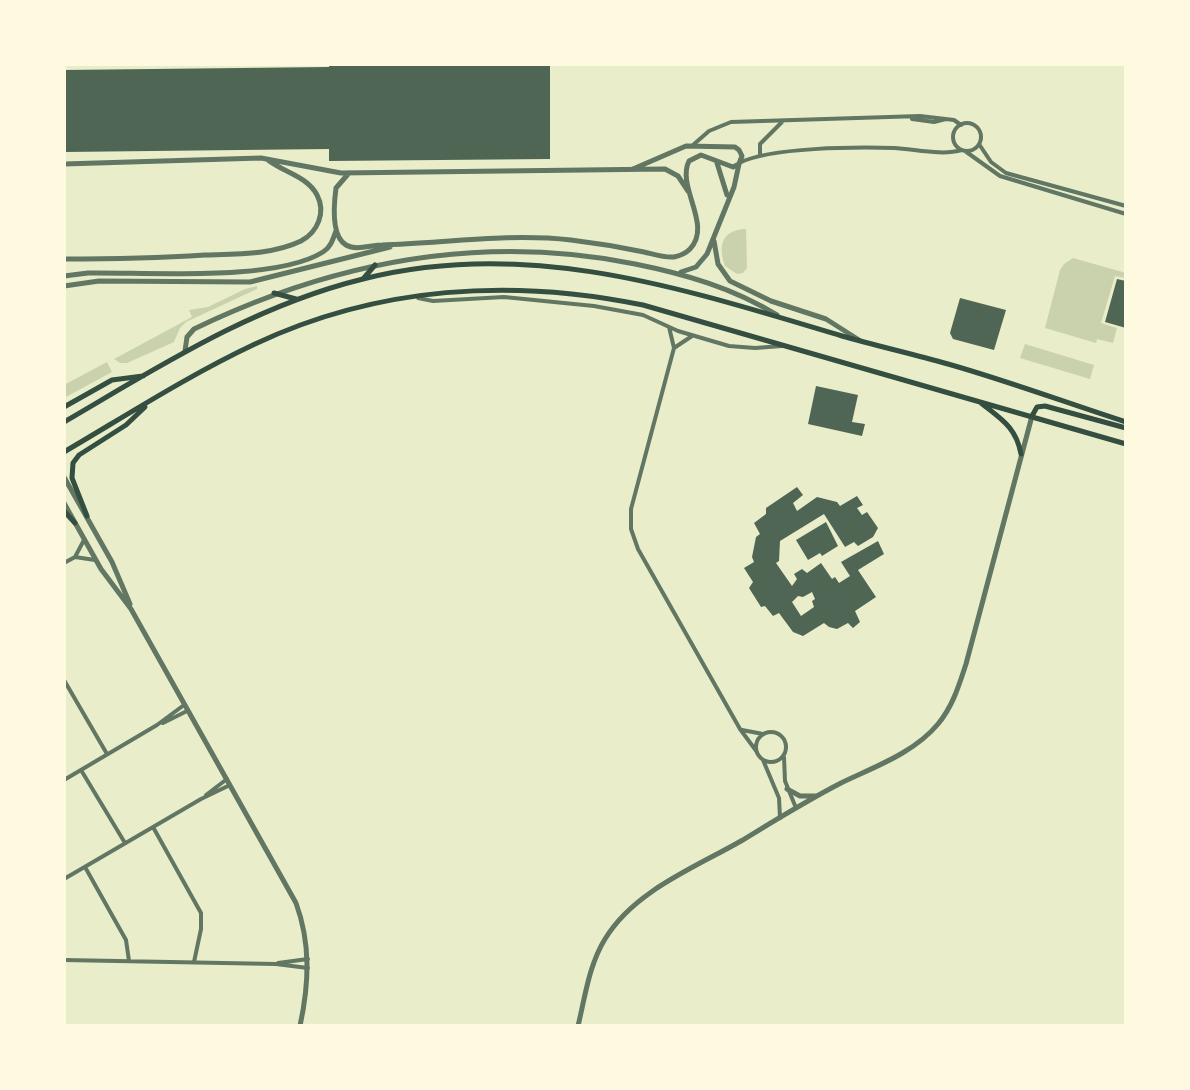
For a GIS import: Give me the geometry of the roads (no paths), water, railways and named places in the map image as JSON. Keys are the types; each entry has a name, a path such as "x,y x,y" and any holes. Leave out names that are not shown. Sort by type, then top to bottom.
{"main road":[{"path":"64,422 185,351 235,325 297,299 363,279 448,265 534,264 653,282 950,365 1126,422"},
{"path":"363,279 375,265"},
{"path":"64,452 230,356 286,331 372,303 412,296 511,289 588,295 670,312 1126,444"},
{"path":"274,293 297,299"},
{"path":"64,407 112,380 144,376"},
{"path":"977,400 1010,426 1017,436 1021,454"},
{"path":"87,516 71,475 73,463 79,455 126,425 149,403"},
{"path":"1032,416 1037,407 1045,406 1126,428"},
{"path":"64,511 75,523"}],"street":[{"path":"633,169 693,145 709,131 731,122 910,118 923,121 954,120 961,125"},
{"path":"760,154 760,144 784,120"},
{"path":"336,230 342,242 352,247 399,246 462,239 535,238 594,243 674,257 690,249 697,234 685,172 689,161 701,155 729,167 760,154 834,149 964,151 979,144 981,138 978,129 971,124 961,125 955,130 953,138 956,146 964,151 1000,176 1126,214"},
{"path":"834,142 834,149"},
{"path":"864,142 864,149"},
{"path":"979,144 991,162 1006,173 1126,206"},
{"path":"680,273 699,264 714,241 727,198 736,181 742,154 735,147 693,145"},
{"path":"64,164 267,159 349,173 670,170 681,179 690,196"},
{"path":"64,259 252,253 301,241 315,230 319,222 318,196 306,182 267,159"},
{"path":"717,162 727,198"},
{"path":"64,276 267,269 324,252 336,230 336,188 349,173"},
{"path":"714,241 719,268 734,284 771,301 826,319 860,341"},
{"path":"64,286 99,281 259,281 399,246"},
{"path":"185,351 187,337 194,329 274,293 324,276 455,253 526,251 597,257 680,273 724,288 781,318"},
{"path":"412,296 433,301 504,297 594,306 643,315 669,327 737,347 783,346"},
{"path":"669,327 674,348 636,489 630,519 634,539 740,729 763,760 779,798 780,818"},
{"path":"674,348 693,335"},
{"path":"578,1026 596,957 618,921 645,897 817,796 904,751 939,723 957,692 1032,416"},
{"path":"64,477 117,570 131,609"},
{"path":"64,503 95,560 131,609 296,903 308,959 300,1026"},
{"path":"64,563 75,557 84,540"},
{"path":"75,557 95,560"},
{"path":"975,596 983,598"},
{"path":"65,683 107,755"},
{"path":"64,780 186,708"},
{"path":"740,729 763,734 776,733 783,738 786,745 783,772 796,808"},
{"path":"757,752 757,742 763,734"},
{"path":"763,760 772,762 784,755"},
{"path":"81,770 125,843"},
{"path":"64,879 228,782"},
{"path":"787,789 800,796 817,796"},
{"path":"153,827 201,913 194,962"},
{"path":"85,867 126,940 129,961"},
{"path":"276,964 308,959"},
{"path":"64,960 276,964 308,968"}]}
